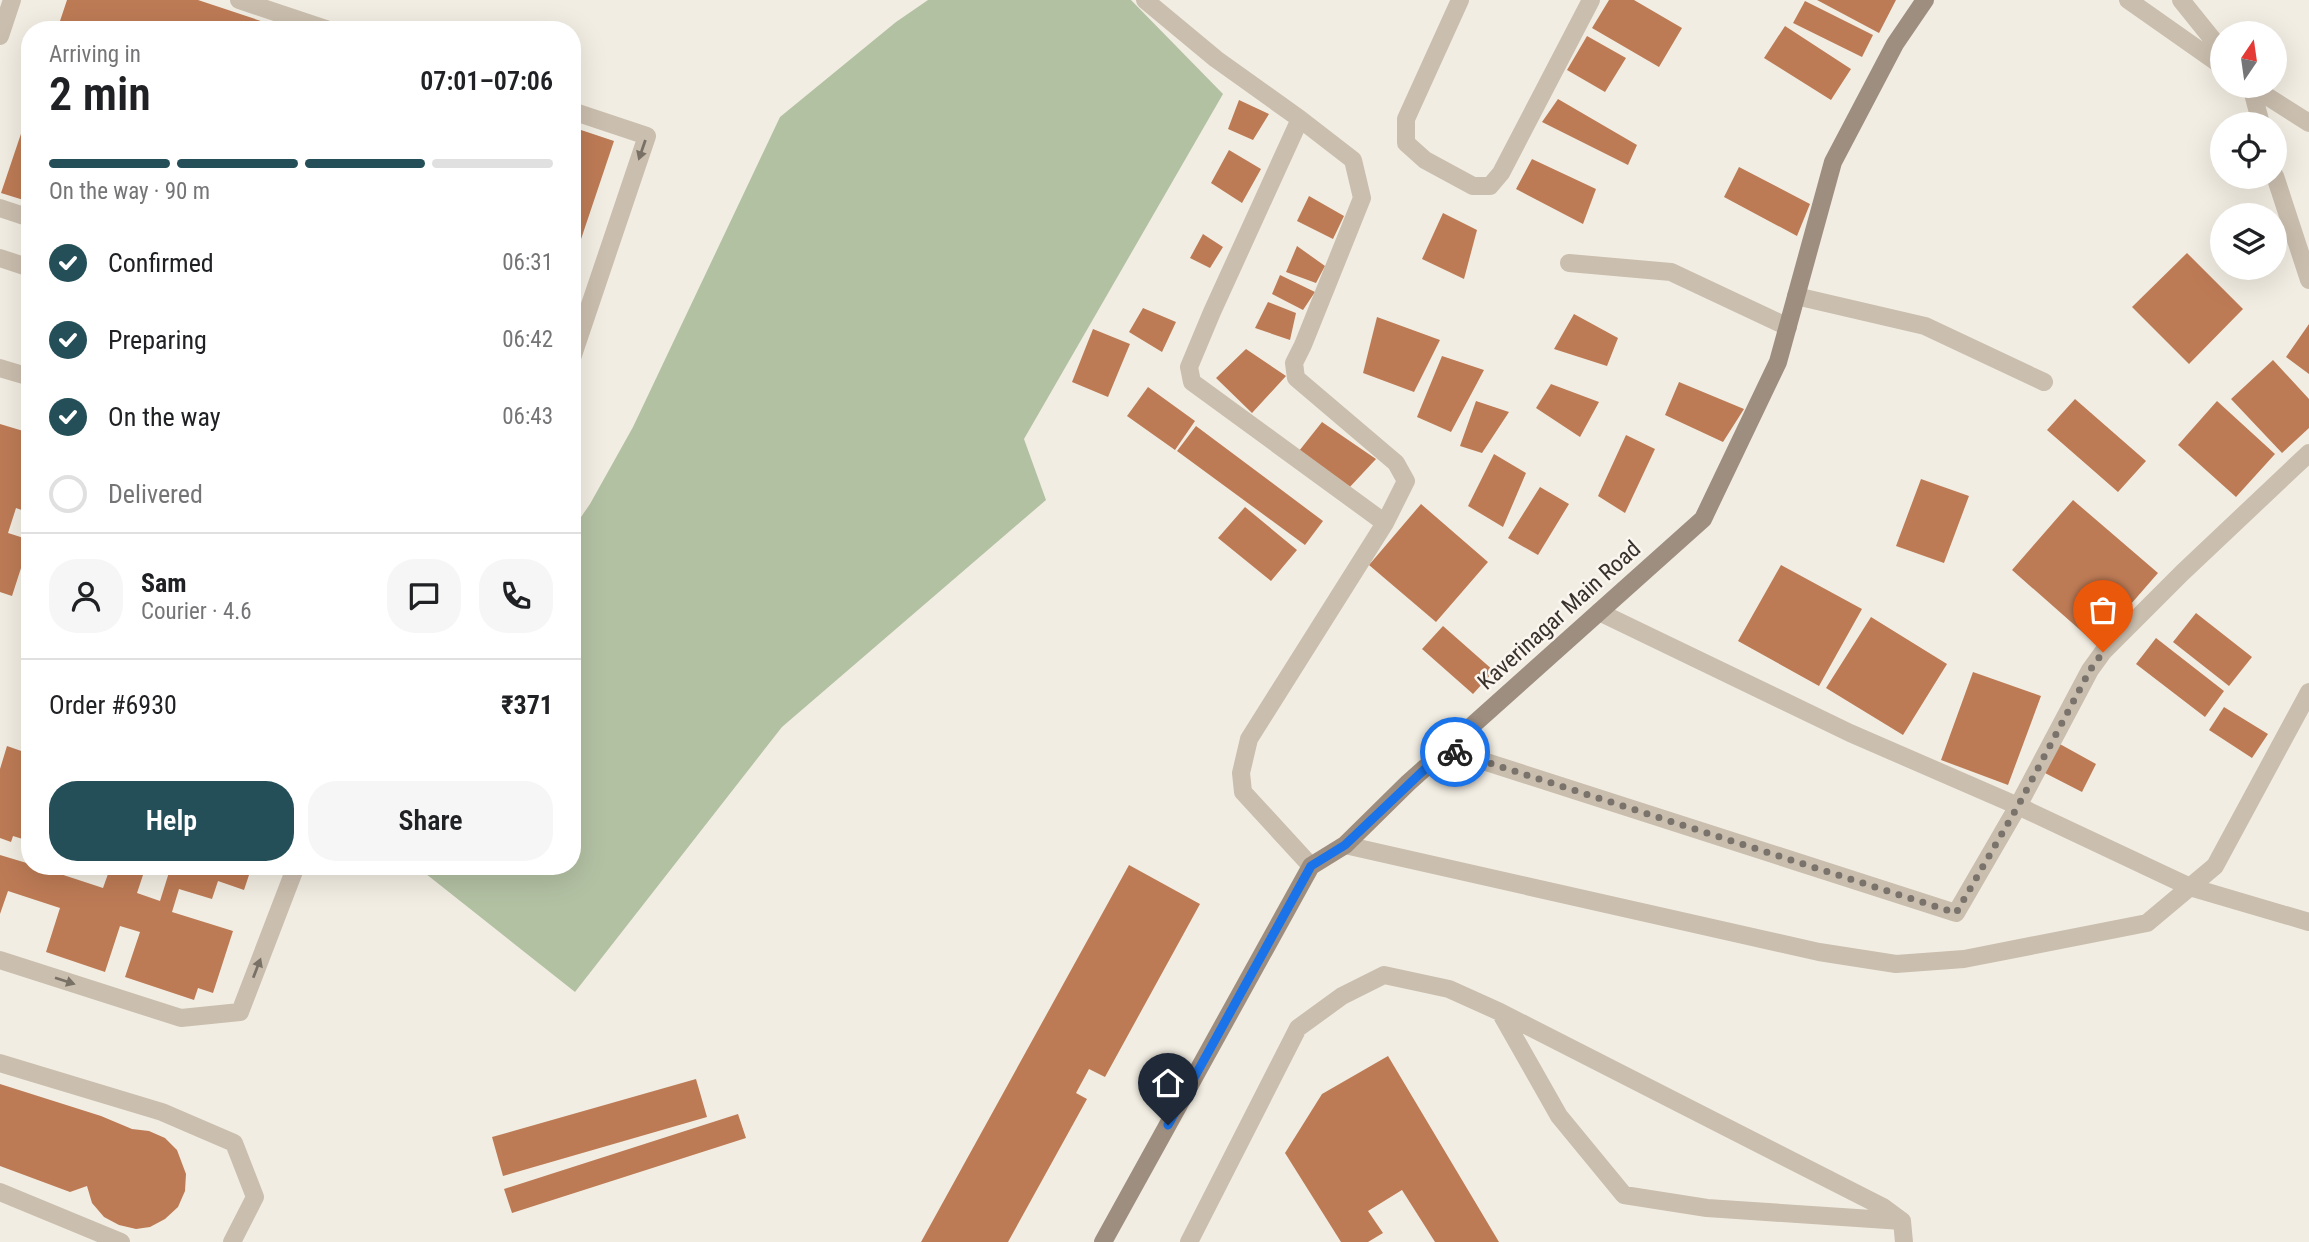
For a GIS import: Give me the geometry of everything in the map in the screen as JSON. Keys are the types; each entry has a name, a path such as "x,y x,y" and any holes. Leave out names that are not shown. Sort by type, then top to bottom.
{"street":[{"path":"0,36 12,0"},
{"path":"239,0 301,21"},
{"path":"1145,0 1216,59 1353,160 1362,198 1294,363 1296,378 1396,463 1406,481 1385,523 1249,739 1241,773 1243,792 1311,866"},
{"path":"1460,0 1406,118 1406,143 1425,160 1473,186 1490,186 1501,173 1591,0"},
{"name":"Kaverinagar Main Road","path":"1103,1242 1311,866 1345,845 1446,749 1703,519 1778,362 1833,162 1895,44 1925,0"},
{"path":"2128,0 2210,58"},
{"path":"2181,0 2210,36"},
{"path":"2270,98 2309,123"},
{"path":"581,114 647,136 581,331"},
{"path":"1300,119 1233,263 1189,368 1192,382 1385,523"},
{"path":"2279,189 2309,280"},
{"path":"0,208 21,215"},
{"path":"0,258 21,265"},
{"path":"1569,263 1671,272 1788,327"},
{"path":"1796,296 1926,326 2044,382"},
{"path":"0,368 21,374"},
{"path":"1446,749 1956,913 2018,806 2090,670 2103,652 2309,453"},
{"path":"1599,612 1850,733 2018,806 2190,887 2309,922"},
{"path":"1345,845 1819,952 1896,964 1964,959 2147,923 2215,866 2309,692"},
{"path":"0,960 181,1018 240,1012 293,875"},
{"path":"1189,1242 1297,1028 1342,996 1384,975 1449,989 1500,1012 1883,1207 1902,1221 1904,1242"},
{"path":"1500,1012 1559,1116 1624,1195 1707,1208 1902,1221"},
{"path":"0,1063 162,1112 234,1143 255,1197 232,1242"},
{"path":"0,1192 121,1242"}],"green space":[{"path":"928,0 1131,0 1223,94 1024,439 1046,500 782,727 575,992 427,875 581,875 581,517 633,427 780,117 896,22"}],"building":[{"path":"67,0 198,0 261,21 60,21"},
{"path":"1609,0 1634,0 1682,28 1659,67 1592,28"},
{"path":"1817,0 1896,0 1879,33"},
{"path":"1805,1 1873,35 1862,57 1793,23"},
{"path":"1785,26 1851,69 1831,100 1764,58"},
{"path":"1587,36 1626,58 1605,92 1567,70"},
{"path":"1558,99 1637,145 1628,165 1542,122"},
{"path":"1239,100 1269,114 1253,140 1228,129"},
{"path":"581,130 614,141 581,239"},
{"path":"21,134 21,199 1,193"},
{"path":"1229,150 1261,169 1242,203 1211,183"},
{"path":"1532,159 1596,189 1583,224 1516,189"},
{"path":"1739,167 1810,204 1797,236 1724,197"},
{"path":"1309,196 1344,216 1333,239 1297,221"},
{"path":"1443,213 1477,230 1464,279 1422,259"},
{"path":"1203,234 1223,247 1210,268 1190,258"},
{"path":"1297,246 1325,266 1316,283 1286,272"},
{"path":"2187,253 2210,276 2210,280 2214,280 2243,309 2189,364 2132,307"},
{"path":"1280,275 1315,292 1303,310 1272,294"},
{"path":"1268,302 1296,313 1290,340 1255,328"},
{"path":"1143,308 1176,322 1162,352 1129,332"},
{"path":"1574,314 1618,338 1607,366 1554,349"},
{"path":"1377,317 1440,340 1414,392 1363,373"},
{"path":"2309,324 2309,374 2286,357"},
{"path":"1093,329 1130,344 1108,397 1072,382"},
{"path":"1246,349 1286,376 1252,413 1216,378"},
{"path":"1442,356 1484,370 1451,432 1417,417"},
{"path":"2273,360 2309,399 2309,428 2282,453 2231,399"},
{"path":"1679,382 1744,409 1723,442 1665,415"},
{"path":"1551,384 1599,402 1580,437 1536,408"},
{"path":"1148,387 1195,421 1175,450 1127,416"},
{"path":"2075,399 2146,461 2118,492 2047,430"},
{"path":"1476,401 1509,412 1482,453 1460,446"},
{"path":"2217,401 2275,454 2236,497 2178,445"},
{"path":"1322,422 1376,459 1348,489 1299,451"},
{"path":"0,424 21,430 21,510 16,508 8,533 21,537 21,568 12,596 0,592"},
{"path":"1196,426 1323,521 1305,545 1177,451"},
{"path":"1626,435 1655,449 1625,513 1598,496"},
{"path":"1494,454 1526,473 1503,527 1468,506"},
{"path":"1921,479 1969,496 1944,563 1896,546"},
{"path":"1540,487 1569,504 1538,555 1508,538"},
{"path":"2073,500 2158,573 2096,644 2012,570"},
{"path":"1421,504 1488,562 1436,622 1369,565"},
{"path":"1245,507 1297,550 1271,581 1218,538"},
{"path":"1781,565 1862,609 1819,686 1738,641"},
{"path":"2196,613 2252,657 2229,686 2173,642"},
{"path":"1871,617 1947,664 1903,735 1826,688"},
{"path":"1443,626 1494,671 1473,694 1422,649"},
{"path":"2156,638 2224,691 2205,717 2136,664"},
{"path":"1973,672 2041,696 2008,785 1941,760"},
{"path":"2224,707 2268,734 2252,758 2209,730"},
{"path":"2058,743 2096,764 2082,792 2043,772"},
{"path":"7,746 21,751 21,838 13,836 11,842 0,838 0,769"},
{"path":"0,855 21,861 21,875 63,875 103,888 108,875 143,875 137,893 160,901 168,875 249,875 244,890 218,881 212,899 179,889 172,912 233,931 213,993 198,988 194,1000 125,977 140,932 120,926 105,972 46,952 60,908 8,891 0,914"},
{"path":"1129,865 1200,904 1105,1077 1089,1069 1076,1093 1087,1099 1008,1242 921,1242"},
{"path":"1388,1056 1499,1242 1435,1242 1402,1190 1368,1211 1383,1233 1368,1242 1341,1242 1285,1153 1322,1094"},
{"path":"696,1079 707,1117 503,1176 492,1137"},
{"path":"0,1084 165,1138 177,1150 186,1174 185,1191 178,1207 165,1219 150,1227 136,1229 119,1225 104,1217 92,1203 87,1186 70,1192 0,1166"},
{"path":"738,1114 746,1138 512,1213 504,1189"}],"way so far":[{"path":"1455,752 1956,913 2018,806 2090,670 2103,652"}],"route":[{"path":"1168,1125 1311,866 1345,845 1446,749 1455,752"}]}
